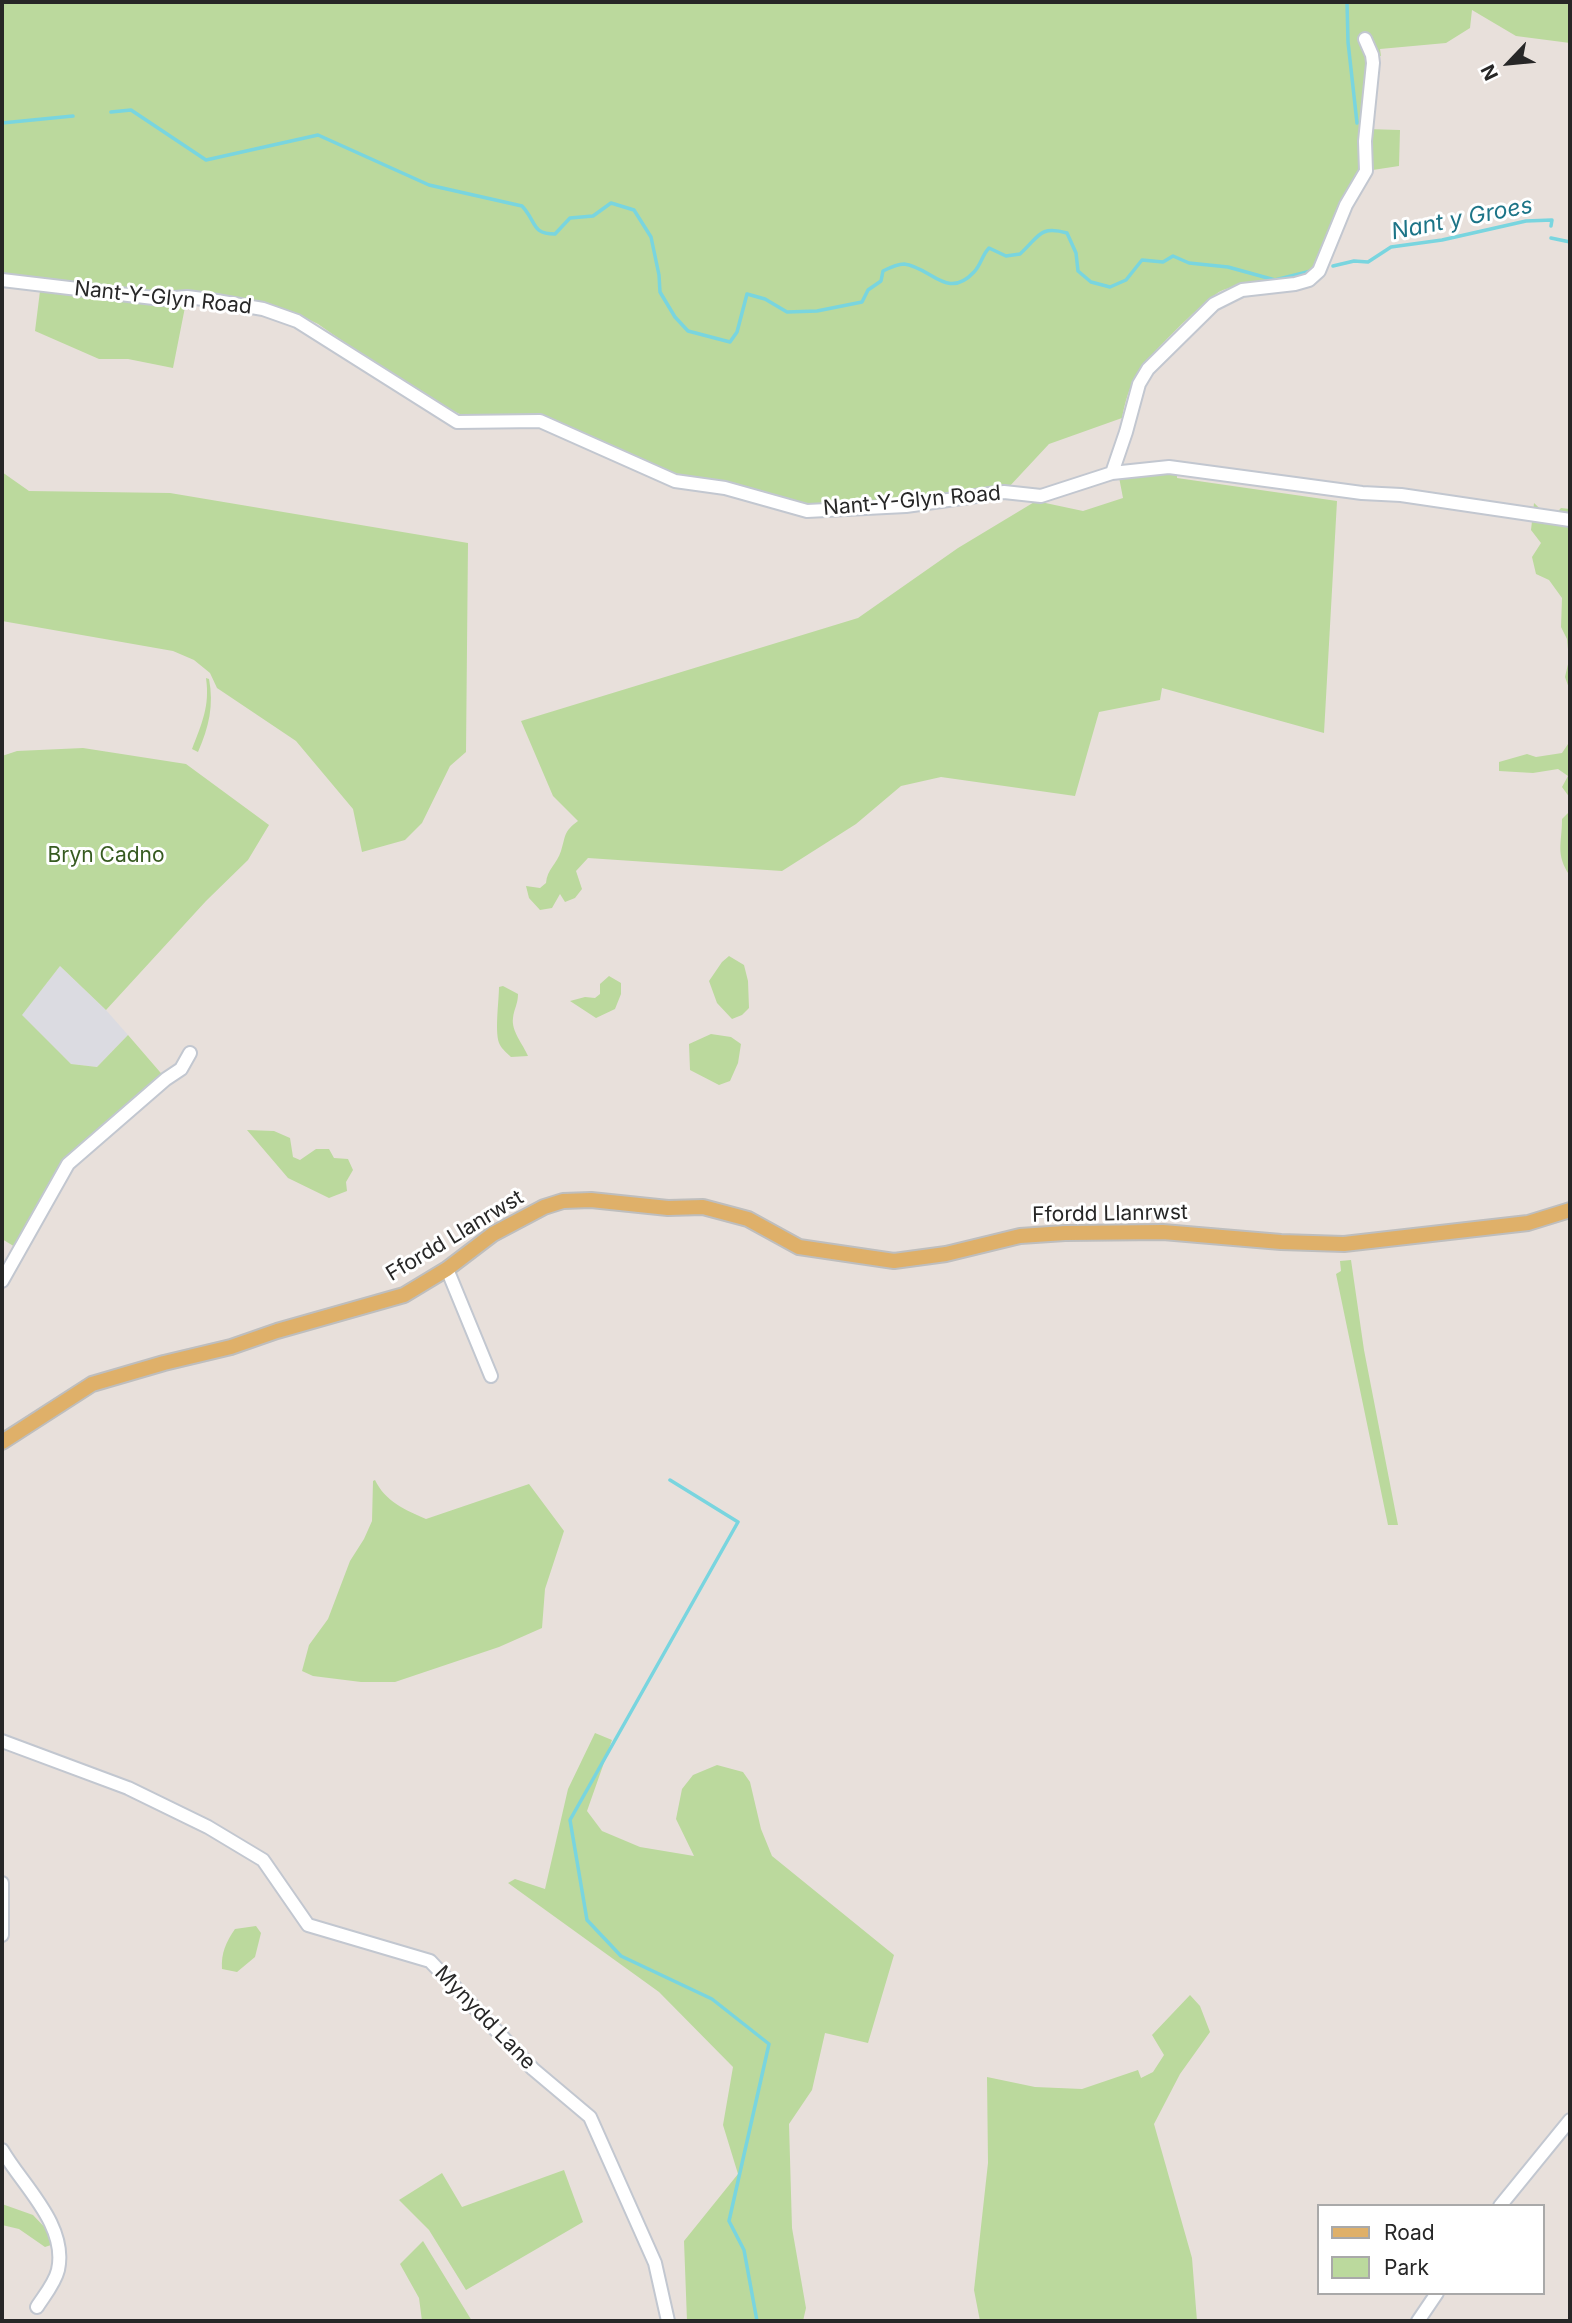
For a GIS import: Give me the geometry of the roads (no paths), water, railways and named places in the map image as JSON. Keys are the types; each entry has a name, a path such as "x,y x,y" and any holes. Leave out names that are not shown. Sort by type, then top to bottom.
{"main road":[{"name":"Ffordd Llanrwst","path":"2,1442 92,1384 231,1347 404,1295 447,1269 472,1247 493,1234 544,1207 563,1201 591,1200 668,1208 703,1207 748,1219 799,1247 894,1261 946,1254 1020,1236 1065,1233 1163,1232 1281,1242 1344,1244 1528,1223 1570,1210"}],"street":[{"path":"1112,473 1139,384 1148,369 1214,304 1242,290 1309,280 1319,271 1346,205 1366,170 1365,141 1373,55 1365,39"},
{"name":"Nant-Y-Glyn Road","path":"2,280 162,299 187,297 263,309 297,321 457,422 540,421 675,481 725,488 807,510 906,506 1004,492 1041,496 1112,473 1169,467 1362,493 1401,495 1570,520"},
{"path":"2,1282 68,1164 181,1069 190,1053"},
{"path":"447,1269 491,1376"},
{"name":"Mynydd Lane","path":"2,1741 128,1788 208,1827 263,1860 308,1925 430,1961 533,2069 590,2117 655,2263 668,2321"},
{"path":"2,1883 2,1935"},
{"path":"1502,2204 1570,2120"},
{"path":"2,2150 44,2212 58,2245 57,2272 37,2307"},
{"path":"1418,2321 1436,2295"}],"waterway":[{"path":"1347,2 1348,42 1357,123"},
{"name":"Nant y Groes","path":"111,112 131,110 206,160 318,135 429,185 522,206 535,226 547,233 555,234 570,218 593,216 611,203 634,210 651,237 660,292 675,317 688,331 730,342 737,332 747,294 765,299 787,312 817,311 862,302 868,290 881,281 883,271 904,264 914,266 947,283 955,283 974,272 989,248 1006,256 1020,254 1040,234 1051,231 1067,233 1076,253 1078,271 1091,282 1110,287 1126,280 1142,260 1163,262 1173,256 1189,263 1228,267 1275,280 1311,271"},
{"name":"Nant y Groes","path":"2,123 73,116"},
{"name":"Nant y Groes","path":"1333,266 1354,261 1368,262 1391,247 1442,240 1526,221 1552,220 1551,226"},
{"name":"Nant y Groes","path":"1551,238 1570,242"},
{"path":"670,1480 738,1522 570,1820 587,1920 621,1956 712,1999 769,2044 729,2221 744,2250 757,2321"}],"park label":[{"name":"Bryn Cadno","path":"106,856"}]}
